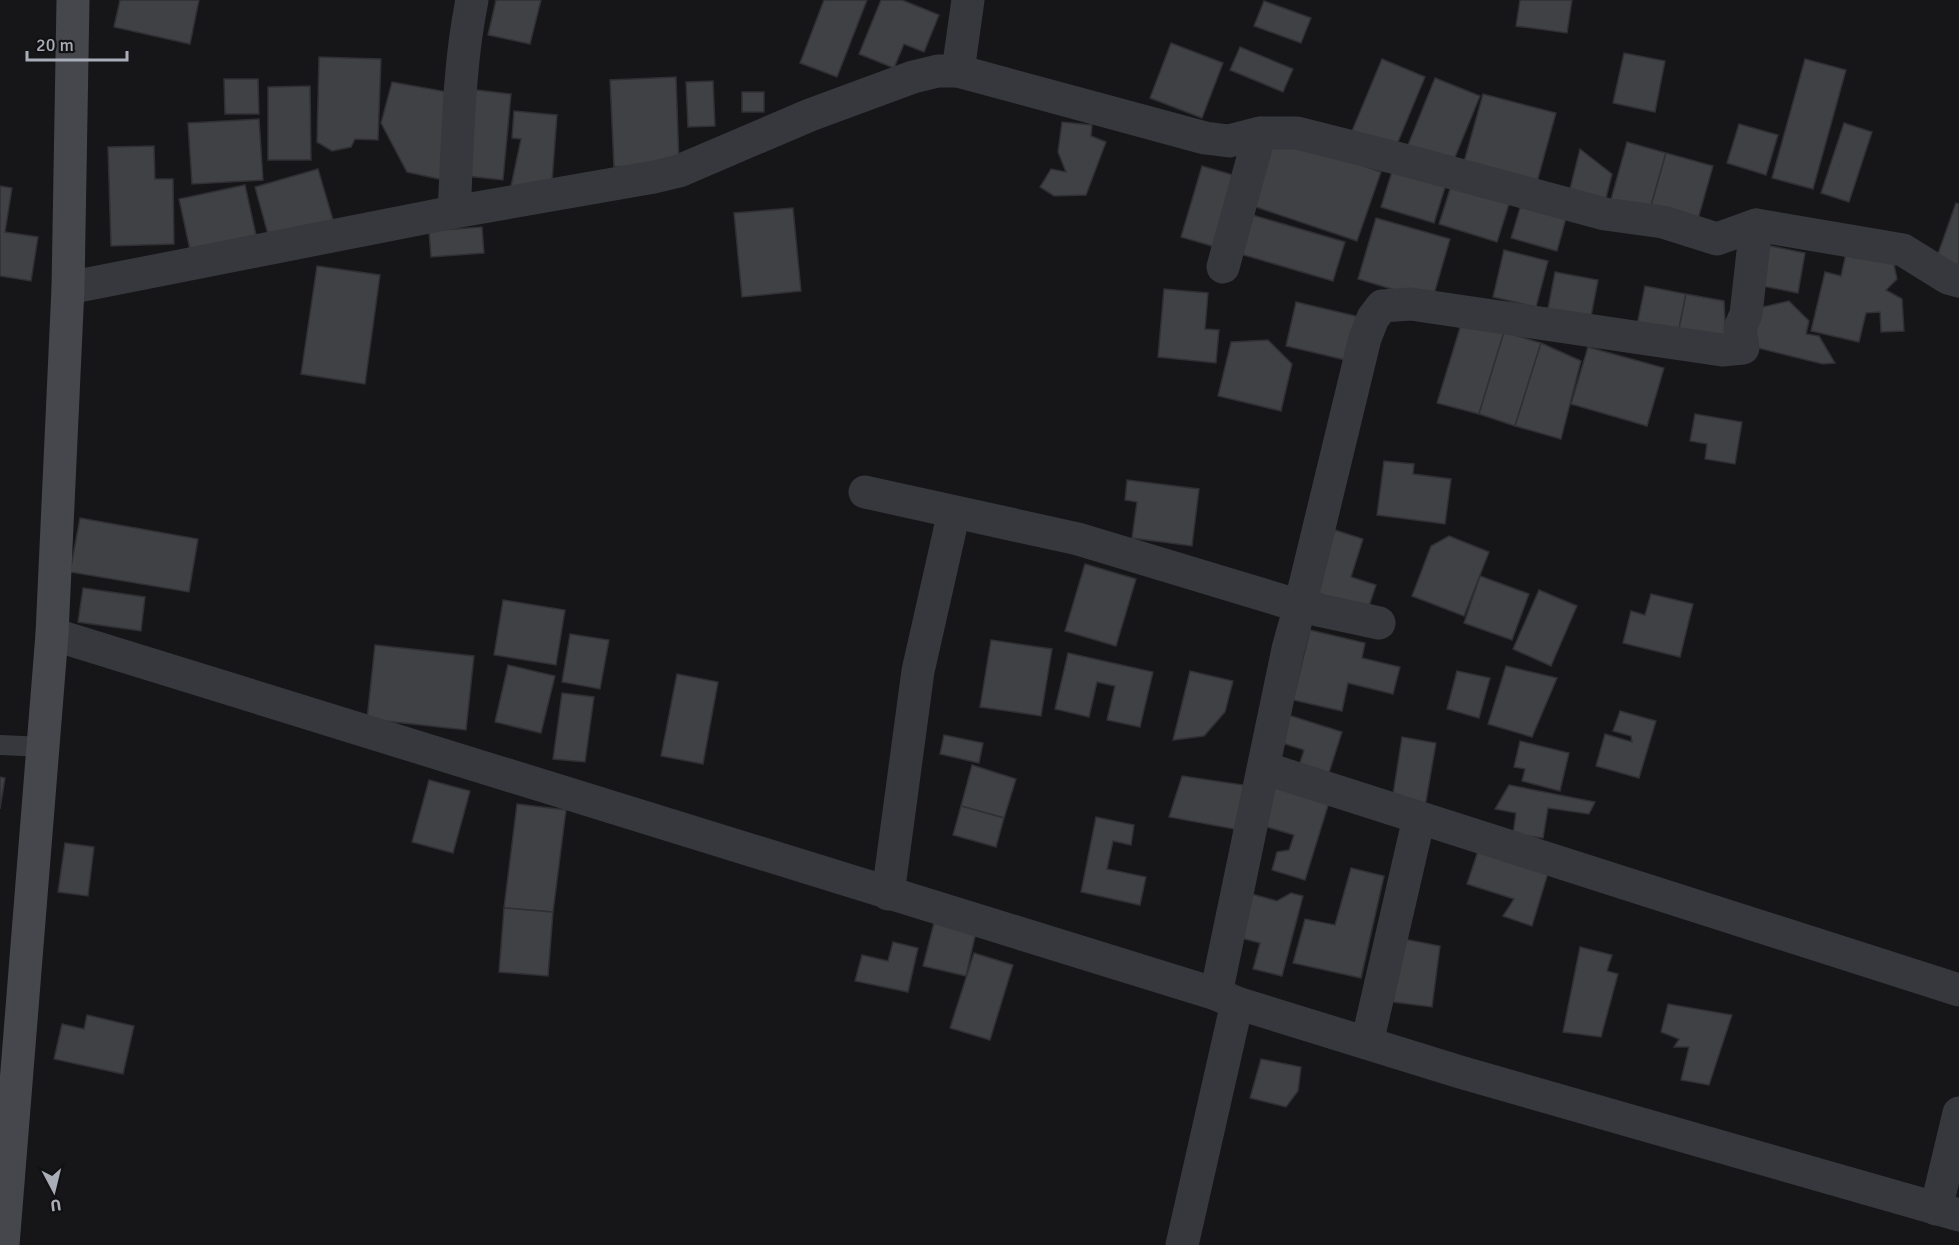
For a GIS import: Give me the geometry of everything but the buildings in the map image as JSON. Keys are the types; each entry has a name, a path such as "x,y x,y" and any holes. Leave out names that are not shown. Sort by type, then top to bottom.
{"street":[{"path":"3,1245 45,747 52,634 68,288 74,0"},
{"path":"454,212 462,77 472,0"},
{"path":"958,71 968,0"},
{"path":"68,288 454,212 679,171 810,115 913,77 938,71 958,71 1205,138 1229,141 1260,133 1297,133 1605,214 1663,222 1718,239 1756,225 1903,250 1948,278 1959,281"},
{"path":"1223,267 1260,133"},
{"path":"1182,1245 1227,998 1264,768 1288,649 1365,338 1373,318 1382,306 1411,304 1722,350 1743,348 1740,328 1746,314 1756,225"},
{"path":"866,492 1077,539 1300,606 1379,623"},
{"path":"888,894 918,671 954,512"},
{"path":"52,634 1471,1075 1948,1212 1959,1113"},
{"path":"1264,768 1959,990"},
{"path":"1367,1043 1419,818"}],"lane":[{"path":"0,745 45,747"}]}
